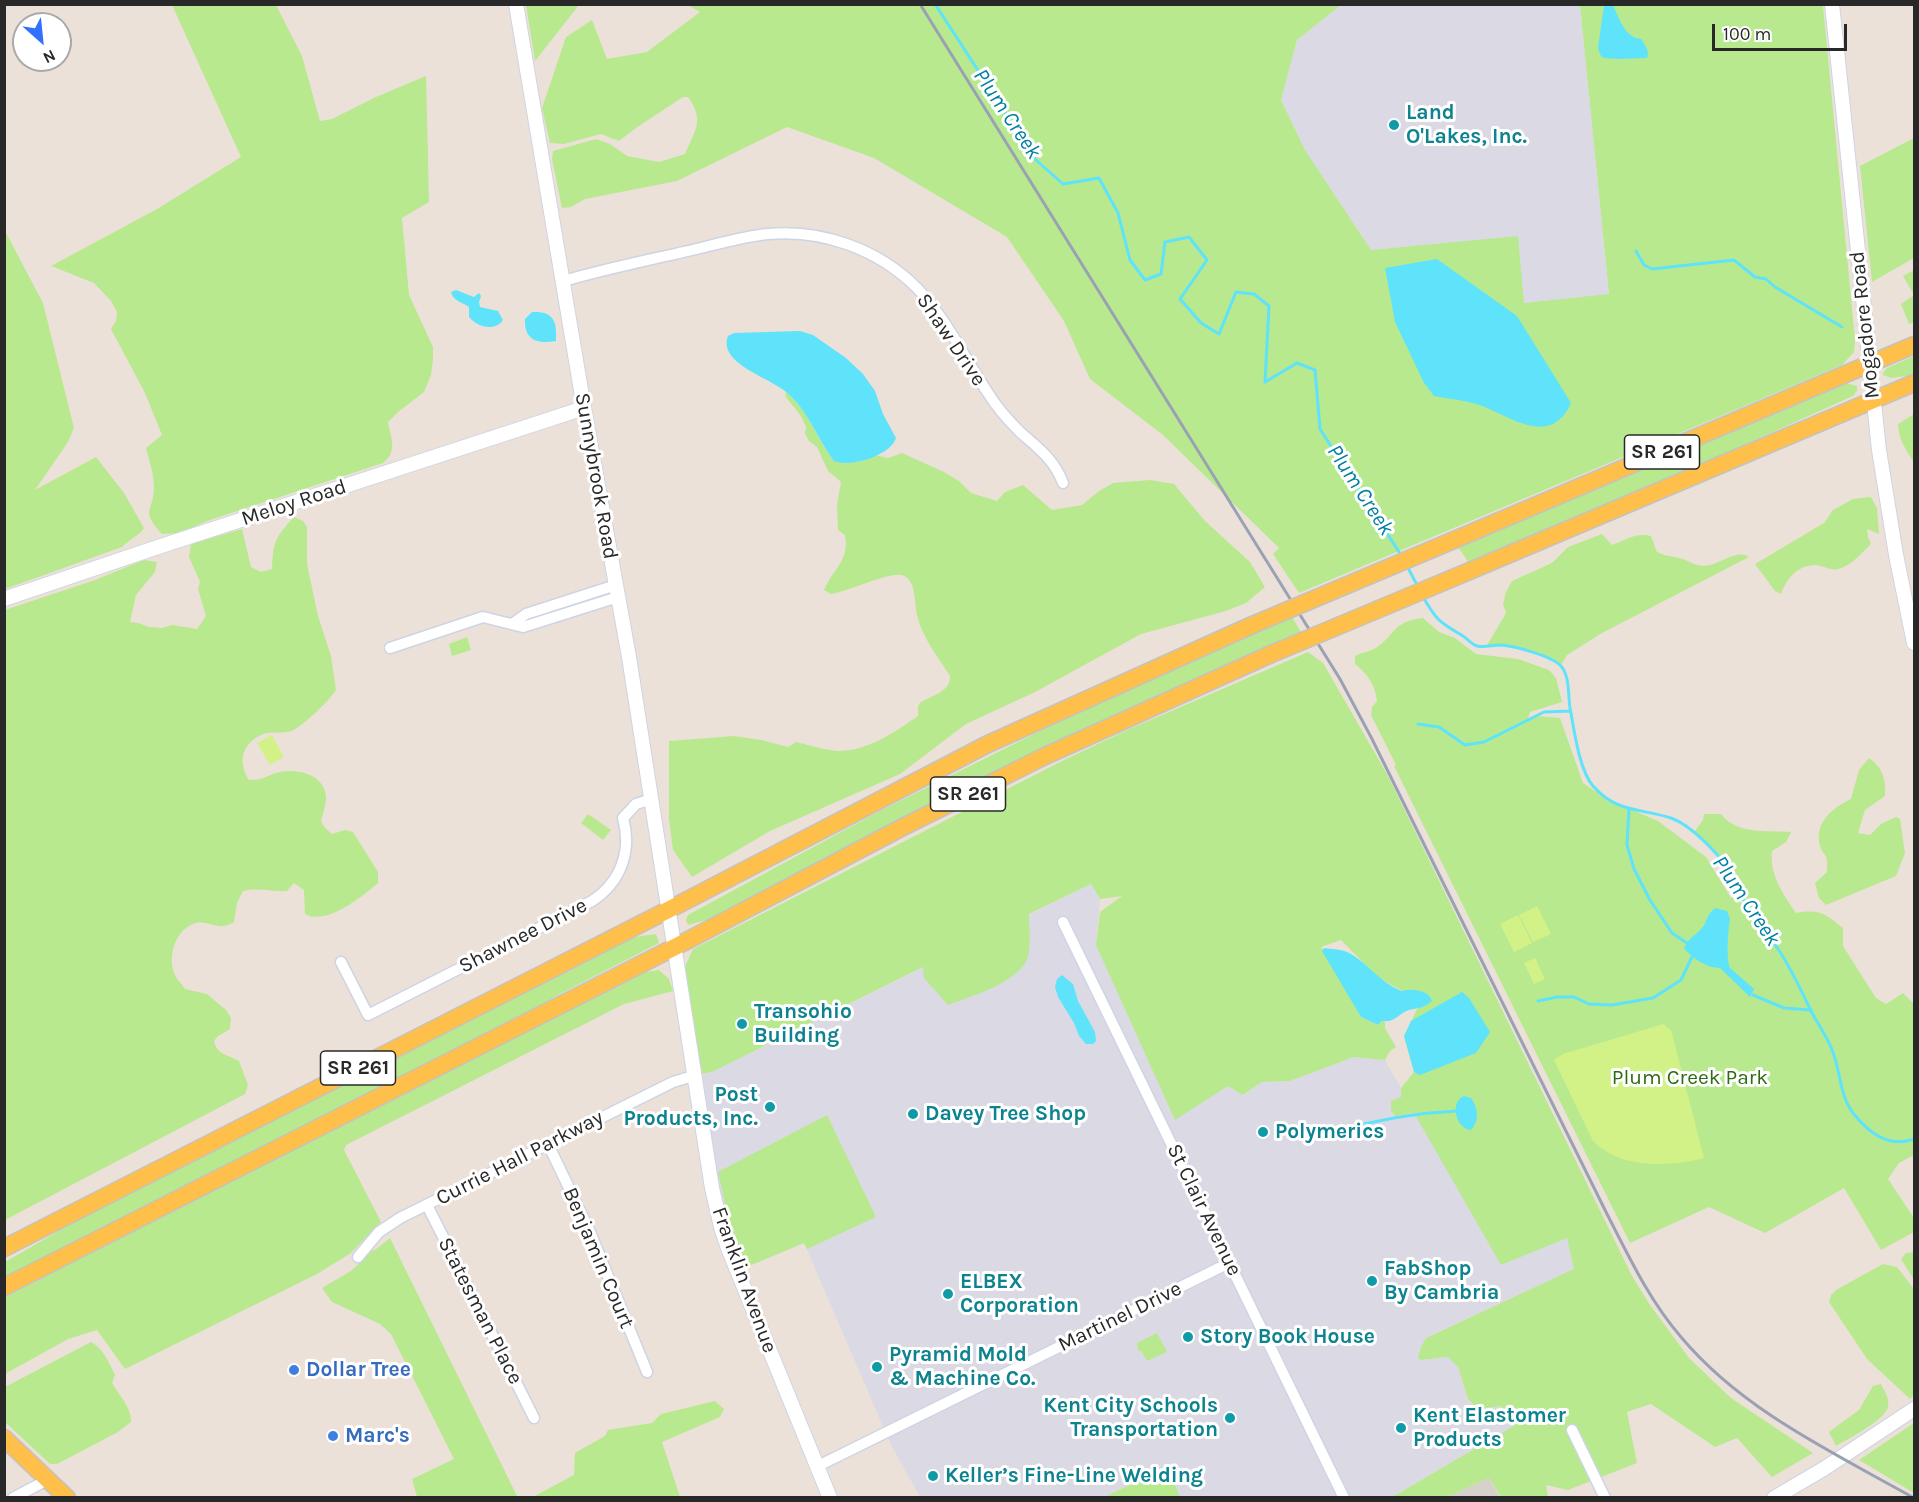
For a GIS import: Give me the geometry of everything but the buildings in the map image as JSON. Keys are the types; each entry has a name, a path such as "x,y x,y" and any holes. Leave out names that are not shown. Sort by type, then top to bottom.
{"main road":[{"name":"SR 261","path":"4,1248 670,909 988,744 1250,626 1914,345"},
{"name":"SR 261","path":"4,1287 675,947 903,827 1043,757 1269,655 1914,383"},
{"path":"4,1437 67,1497"}],"street":[{"name":"Sunnybrook Road","path":"516,4 617,591 675,947"},
{"name":"Mogadore Road","path":"1832,4 1873,400 1889,516 1914,643"},
{"name":"Shaw Drive","path":"564,281 769,234 807,235 827,238 852,246 886,263 926,298 994,402 1010,421 1051,459 1063,483"},
{"name":"Meloy Road","path":"4,599 584,408"},
{"path":"390,648 483,617 512,624 526,614 617,591"},
{"name":"Shawnee Drive","path":"341,962 368,1015 603,894 616,879 625,854 627,841 623,818 636,804 652,799"},
{"name":"St Clair Avenue","path":"1063,922 1344,1497"},
{"name":"Franklin Avenue","path":"675,947 693,1076 721,1227 830,1497"},
{"name":"Currie Hall Parkway","path":"358,1257 386,1226 673,1082 693,1076"},
{"name":"Benjamin Court","path":"548,1144 590,1232 646,1372"},
{"name":"Statesman Place","path":"427,1205 534,1418"},
{"name":"Martinel Drive","path":"818,1466 1229,1263"},
{"path":"1774,1497 1825,1468 1914,1409"},
{"path":"1572,1430 1605,1497"},
{"path":"12,1497 49,1479"}],"shaded area":[{"path":"1341,5 1580,5 1609,295 1524,303 1517,237 1371,250 1305,150 1281,100 1297,40"},
{"path":"1091,884 1100,899 1096,945 1228,1086 1244,1095 1262,1082 1290,1081 1354,1057 1385,1060 1501,1264 1567,1237 1574,1270 1425,1338 1422,1360 1448,1357 1458,1367 1468,1400 1478,1409 1501,1406 1514,1427 1396,1494 1398,1497 1180,1497 1168,1467 1104,1497 920,1497 891,1445 804,1243 737,1271 693,1076 712,1072"},
{"path":"1489,1478 1500,1497 1447,1497"}],"green space":[{"path":"172,5 276,5 302,56 320,121 332,119 426,76 429,202 402,218 409,295 433,347 433,360 431,375 424,392 388,422 392,449 391,454 383,463 210,520 179,533 162,534 149,515 154,481 146,448 162,435 145,393 111,329 116,321 117,312 111,301 94,283 51,266 157,209 241,157"},
{"path":"526,5 579,5 535,61"},
{"path":"688,5 1341,5 1297,40 1281,100 1305,150 1371,250 1518,236 1524,303 1609,294 1580,5 1823,5 1855,340 1854,352 1842,365 1299,593 1273,554 1279,548 1163,435 1090,379 1064,321 1007,237 874,158 787,127 677,181 585,199 571,207 562,208 552,159 553,151 596,139 610,144 627,156 659,162 685,154 697,126 693,105 688,97 683,97 619,141 601,134 564,144 550,143 542,108 566,37 592,20 607,59 647,52 700,12"},
{"path":"1914,138 1914,258 1872,282 1860,166"},
{"path":"4,229 43,303 74,428 68,442 35,490 96,457 124,493 144,528 122,547 5,589"},
{"path":"1914,270 1914,295 1903,276"},
{"path":"1914,295 1914,322 1909,324 1901,304"},
{"path":"1914,356 1914,375 1891,378 1883,375 1887,368"},
{"path":"1846,383 1857,386 1857,391 1853,396 1664,481 1469,563 1458,547 1831,388"},
{"path":"786,392 800,407 834,461 857,462 875,455 888,458 902,453 944,472 959,481 971,493 997,501 1005,492 1023,485 1052,510 1082,505 1113,483 1150,480 1174,484 1205,521 1250,562 1265,587 1246,603 1226,611 1141,634 1035,692 966,724 900,774 770,831 692,877 673,850 669,819 669,741 734,736 788,747 796,742 838,751 860,748 881,740 918,716 918,706 921,702 944,689 950,676 923,631 917,615 914,592 906,577 887,576 831,594 824,590 845,551 845,535 838,530 837,505 841,482 828,471 817,447 809,441 801,416 785,396"},
{"path":"1914,414 1914,462 1905,449 1898,424"},
{"path":"1871,497 1877,508 1879,534 1867,529 1871,544 1860,555 1838,569 1815,565 1798,570 1789,579 1781,594 1775,591 1755,564 1824,523 1833,510 1853,499"},
{"path":"294,517 303,521 307,527 307,564 318,616 331,656 336,690 315,713 296,729 288,732 266,733 250,742 244,754 243,766 249,780 261,779 284,771 300,772 315,778 324,789 326,797 321,821 325,828 332,834 345,830 353,832 378,872 378,883 343,908 333,913 314,917 305,914 304,890 294,883 287,891 254,889 243,891 237,903 234,922 223,926 199,923 187,927 174,945 172,966 174,973 185,989 207,994 226,1010 231,1018 230,1029 214,1041 221,1052 239,1061 248,1085 245,1094 5,1220 5,610 95,580 144,560 157,562 155,572 136,595 130,622 149,627 162,628 172,625 197,629 206,616 198,589 200,582 189,557 191,544 242,529 251,567 261,572 272,569 276,540"},
{"path":"1602,534 1612,545 1636,536 1651,536 1657,552 1700,566 1710,565 1741,554 1749,557 1602,633 1567,655 1561,665 1525,649 1505,646 1486,647 1506,613 1503,604 1512,581 1552,563 1568,547"},
{"path":"1292,617 1302,634 720,916 688,925 686,920 688,915 878,812 1126,688"},
{"name":"Plum Creek Park","path":"1423,618 1439,632 1455,638 1476,654 1518,659 1549,670 1556,678 1562,702 1530,712 1528,719 1537,716 1560,718 1583,783 1607,799 1658,821 1706,857 1731,898 1734,897 1752,912 1730,871 1695,831 1703,820 1704,814 1721,814 1728,821 1744,828 1791,832 1786,842 1772,851 1772,859 1778,884 1796,913 1821,913 1843,928 1843,946 1876,998 1886,1004 1903,993 1914,1004 1914,1155 1899,1163 1888,1179 1914,1218 1914,1232 1881,1250 1844,1188 1765,1233 1709,1207 1630,1243 1394,766 1396,765 1371,715 1372,707 1377,701 1375,690 1364,672 1355,664 1355,656 1377,647 1400,625"},
{"path":"467,637 471,650 452,656 449,644"},
{"path":"1308,652 1323,663 1387,774 1632,1276 1650,1305 1689,1358 1731,1398 1813,1453 1772,1477 1737,1438 1715,1447 1651,1404 1627,1412 1637,1463 1568,1490 1546,1485 1548,1497 1501,1497 1489,1478 1447,1497 1392,1497 1514,1426 1501,1406 1478,1409 1468,1399 1458,1367 1448,1357 1421,1360 1418,1358 1426,1338 1574,1269 1567,1238 1501,1265 1414,1113 1396,1116 1391,1111 1391,1101 1401,1097 1401,1088 1414,1072 1404,1036 1421,1001 1377,977 1341,940 1321,947 1345,981 1361,1017 1378,1025 1382,1021 1385,1022 1385,1028 1396,1047 1390,1051 1385,1060 1354,1057 1290,1081 1262,1082 1243,1095 1228,1086 1175,1120 1096,945 1100,912 1122,896 1100,899 1091,884 1029,914 1030,942 1028,957 1023,966 1005,981 981,993 948,1005 924,978 923,967 712,1072 701,1074 684,969 693,949 1062,761 1125,731"},
{"path":"272,735 284,757 270,765 257,743"},
{"path":"1869,758 1883,774 1885,796 1865,810 1858,833 1870,835 1881,824 1896,817 1900,819 1905,853 1896,876 1826,905 1819,898 1815,883 1827,872 1827,860 1821,849 1819,832 1831,812 1851,799 1859,770"},
{"path":"588,814 611,830 603,840 581,823"},
{"path":"1537,906 1551,934 1533,942 1519,915"},
{"path":"1518,915 1532,943 1514,952 1500,924"},
{"path":"656,934 659,943 560,994 515,1021 5,1281 5,1262 95,1210 597,955 634,937"},
{"path":"1535,958 1545,979 1534,984 1524,963"},
{"path":"659,970 669,979 673,991 624,1004 346,1145 344,1150 381,1222 351,1253 317,1274 125,1369 97,1330 68,1339 5,1374 5,1297 639,973"},
{"path":"1663,1024 1671,1030 1704,1158 1661,1164 1617,1157 1593,1141 1554,1060 1563,1054"},
{"path":"827,1115 876,1217 807,1249 804,1243 744,1268 733,1239 718,1172"},
{"path":"390,1238 517,1496 417,1497 412,1479 454,1459 391,1334 380,1324 332,1302 322,1288 351,1271 373,1250"},
{"path":"1914,1252 1914,1280 1901,1259 1906,1253"},
{"path":"1883,1264 1897,1267 1914,1289 1914,1395 1910,1399 1867,1359 1829,1302 1836,1290"},
{"path":"1157,1333 1167,1352 1147,1361 1142,1352 1138,1350 1137,1343"},
{"path":"91,1342 102,1352 111,1366 115,1375 112,1383 127,1407 131,1422 118,1432 57,1464 50,1464 5,1422 5,1387"},
{"path":"1881,1384 1888,1401 1885,1412 1865,1429 1836,1446 1829,1432 1859,1410 1873,1386"},
{"path":"715,1401 724,1409 720,1417 662,1442 680,1497 533,1497 574,1475 575,1453 605,1436 608,1430 652,1423 661,1414"},
{"path":"1914,1423 1914,1493 1859,1460"},
{"path":"1168,1467 1180,1497 1104,1497"}],"water":[{"path":"1604,5 1613,5 1627,31 1635,38 1641,39 1647,50 1647,58 1618,59 1601,56 1598,48"},
{"path":"1437,259 1517,316 1571,403 1562,417 1552,424 1541,427 1517,421 1474,403 1434,396 1424,383 1395,322 1385,268"},
{"path":"456,290 474,297 479,293 480,307 498,311 503,320 495,326 481,326 469,317 469,307 452,295 451,292"},
{"path":"532,312 550,315 555,323 556,341 543,342 530,336 525,326 525,319"},
{"path":"800,331 813,335 846,358 863,374 875,391 883,414 896,438 887,450 860,461 841,463 834,461 796,402 779,387 744,367 730,353 727,345 728,336 734,333"},
{"path":"1715,908 1727,911 1730,919 1728,944 1730,968 1754,989 1750,997 1720,968 1700,962 1684,948"},
{"path":"1324,948 1347,952 1394,987 1402,991 1424,992 1432,1001 1406,1011 1390,1021 1382,1021 1378,1025 1361,1017 1322,951"},
{"path":"1062,975 1073,984 1078,1001 1095,1032 1096,1041 1093,1044 1086,1044 1079,1036 1058,997 1055,987 1057,979"},
{"path":"1462,992 1469,998 1490,1032 1476,1053 1420,1075 1414,1072 1404,1036 1411,1021"},
{"path":"1464,1096 1471,1098 1476,1110 1476,1122 1471,1130 1461,1125 1456,1115 1459,1099"}],"waterway":[{"name":"Plum Creek","path":"935,4 1036,160 1063,184 1099,178 1118,213 1130,260 1145,280 1161,274 1165,242 1189,237 1207,260 1180,299 1201,323 1219,334 1236,292 1254,294 1269,306 1265,382 1297,363 1315,370 1320,429 1401,555"},
{"path":"1636,251 1644,265 1652,269 1734,260 1755,277 1766,279 1775,287 1842,327"},
{"name":"Plum Creek","path":"1407,566 1418,587"},
{"name":"Plum Creek","path":"1422,595 1439,620 1475,645 1514,647 1540,655 1560,665 1566,674 1575,738 1584,770 1593,786 1602,795 1620,805 1679,822 1696,833 1712,849 1730,872 1742,897 1791,971 1834,1053 1842,1088 1853,1113 1872,1132 1887,1140 1896,1142 1914,1139"},
{"path":"1418,724 1439,727 1465,745 1484,742 1544,712 1570,711"},
{"path":"1629,808 1627,845 1634,869 1650,900 1672,933 1687,943"},
{"path":"1538,1001 1557,997 1574,997 1589,1004 1612,1005 1653,998 1681,980 1692,957"},
{"path":"1753,995 1784,1008 1811,1010"},
{"path":"1337,1131 1396,1118 1456,1111"}],"railway":[{"path":"920,4 1340,679 1371,737 1606,1212 1659,1308 1669,1323 1705,1363 1760,1408 1820,1446 1914,1498"}],"place":[{"name":"Land O'Lakes, Inc.","path":"1394,125"},
{"name":"Transohio Building","path":"742,1024"},
{"name":"Post Products, Inc.","path":"770,1107"},
{"name":"Davey Tree Shop","path":"913,1114"},
{"name":"Polymerics","path":"1263,1132"},
{"name":"FabShop By Cambria","path":"1372,1281"},
{"name":"ELBEX Corporation","path":"948,1294"},
{"name":"Story Book House","path":"1188,1337"},
{"name":"Pyramid Mold & Machine Co.","path":"877,1367"},
{"name":"Dollar Tree","path":"294,1370"},
{"name":"Kent City Schools Transportation","path":"1230,1418"},
{"name":"Kent Elastomer Products","path":"1401,1428"},
{"name":"Marc's","path":"333,1436"},
{"name":"Keller’s Fine-Line Welding","path":"933,1476"}]}
